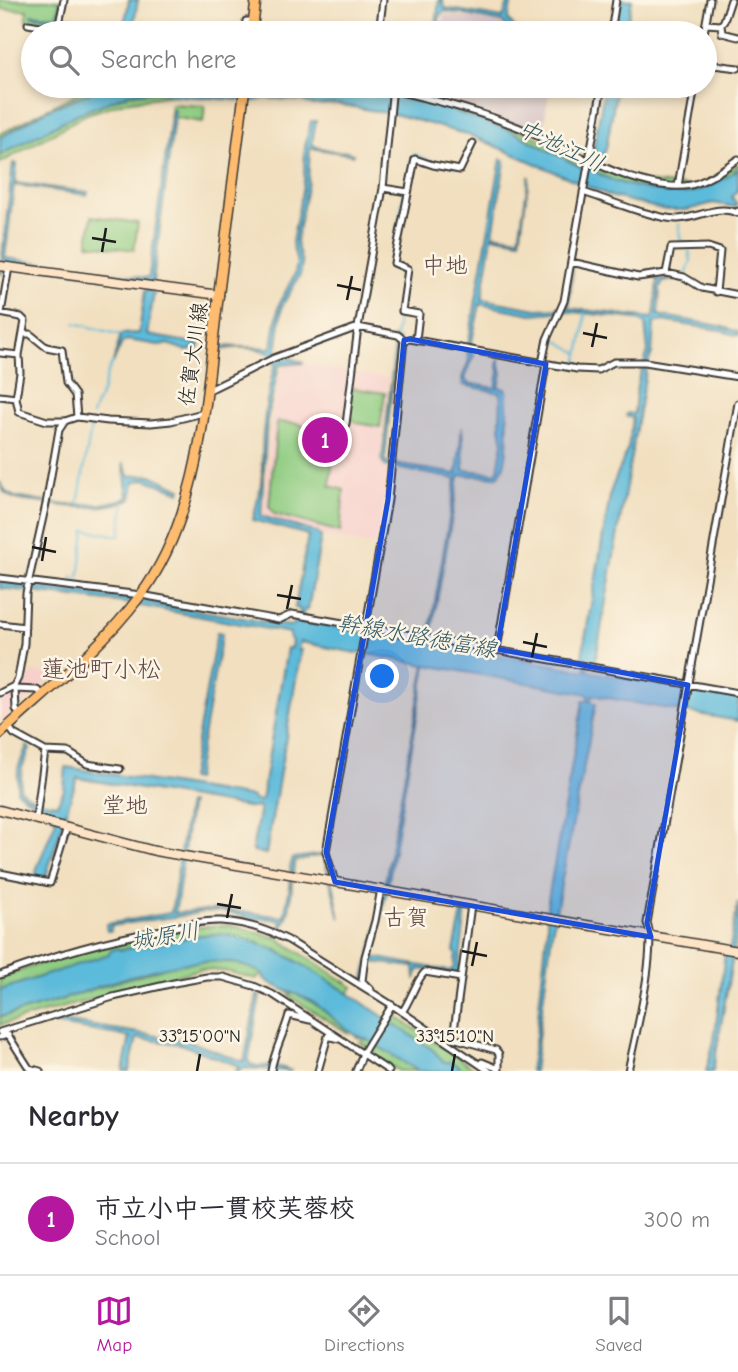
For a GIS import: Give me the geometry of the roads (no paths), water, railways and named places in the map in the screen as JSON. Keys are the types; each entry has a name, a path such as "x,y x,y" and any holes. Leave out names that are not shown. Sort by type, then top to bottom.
{"main road":[{"path":"253,21 256,0"},
{"name":"佐賀大川線","path":"43,694 111,631 141,595 174,536 186,505 207,391 244,98"},
{"path":"0,734 43,694"}],"street":[{"path":"60,21 64,0"},
{"path":"380,21 383,0"},
{"path":"613,21 617,0"},
{"path":"706,21 710,0"},
{"path":"730,4 721,25 722,33 738,37"},
{"path":"717,25 721,25"},
{"path":"717,65 738,68"},
{"path":"346,424 358,327 383,188 392,98"},
{"path":"429,98 520,128 589,161 636,178 678,186 692,185 709,178 738,159"},
{"path":"498,649 547,339 560,311 571,262 600,98"},
{"path":"678,186 693,98"},
{"path":"416,340 419,314 402,312 408,269 394,263 406,192 415,159 460,170 473,143"},
{"path":"383,188 406,192"},
{"path":"583,191 676,219 718,209 738,211"},
{"path":"666,273 671,248 708,247 720,251 716,292"},
{"path":"571,262 638,277 666,273 684,277 702,288 738,295"},
{"path":"203,413 151,423 77,416 65,421 47,421 19,412 16,398 19,355 27,334 21,317 1,311 4,266 219,295"},
{"path":"207,391 276,357 358,327 396,335 404,340 470,348 544,363 598,370 614,362 647,362 738,377"},
{"path":"27,334 46,347 62,350 66,383 75,396 77,416"},
{"path":"333,881 326,852 388,500 404,340"},
{"path":"0,353 19,355"},
{"path":"0,396 16,398"},
{"path":"628,1071 641,1012 647,923 738,403"},
{"path":"20,716 16,709 15,688 25,627 26,593 47,501 59,430 65,421"},
{"path":"0,578 141,595 279,620 292,614 301,615 367,629 498,649 688,687 738,693"},
{"path":"0,624 25,627"},
{"path":"0,693 15,688 37,690 43,694"},
{"path":"8,726 14,734 45,751 68,752 87,764 120,769"},
{"path":"36,819 45,751"},
{"path":"0,810 182,855 738,951"},
{"path":"0,873 50,883 66,827"},
{"path":"381,999 362,981 365,957 384,890"},
{"path":"471,905 453,1038 496,1050 499,1054 499,1069 472,1060"},
{"path":"0,975 47,957 120,937 219,921 242,923 271,932 402,1012 489,1071"},
{"path":"402,1012 413,995 420,975 425,972 461,978"},
{"path":"0,1034 113,997 207,977 223,977 272,994 389,1071"},
{"path":"356,1071 363,1053 391,1006"},
{"path":"271,1068 289,1015 314,1021"},
{"path":"0,1034 8,1035 29,1068 40,1071"},
{"path":"318,1071 328,1036 345,1041"}],"water":[{"path":"60,0 59,16 95,21 74,21 32,14 57,16"},
{"path":"129,0 138,0 134,21 125,21"},
{"path":"439,0 442,0 445,8 503,18 509,0 512,0 509,21 445,11 436,21"},
{"path":"621,0 632,0 628,21 617,21"},
{"path":"76,98 119,98 77,114 0,155 0,138 49,109"},
{"path":"213,98 267,98 254,101"},
{"path":"267,98 402,98 430,103 431,98 433,98 433,104 512,131 582,168 593,169 624,184 688,193 702,190 738,169 738,190 732,197 737,204 735,207 713,203 687,210 665,210 610,196 472,136 398,115 336,104 313,105 302,101"},
{"path":"603,98 615,98 606,149 601,160 595,157 594,145"},
{"path":"172,110 175,110 153,281 149,290 154,293 147,335 200,344 199,348 187,351 168,344 127,340 122,343 113,363 121,334 139,333 148,282 3,262 0,274 13,163 17,164 15,183 88,192 87,195 14,185 5,258 146,278 149,276"},
{"path":"311,121 316,121 312,142 314,146 337,152 348,151 354,155 310,148 308,182 296,241 302,264 300,275 282,306 276,353 279,359 290,358 304,363 279,365 267,421 261,516 318,533 321,537 308,610 304,610 302,620 369,634 372,632 428,642 456,479 385,466 382,460 395,346 393,338 398,340 401,348 393,377 385,460 388,463 457,474 462,427 464,470 495,473 498,470 503,443 500,426 501,393 463,385 462,378 469,360 467,351 501,159 505,161 493,234 519,238 529,176 520,241 492,236 482,299 536,309 566,308 573,268 569,308 652,318 658,281 656,279 674,280 663,282 660,288 658,315 720,326 738,332 738,336 719,330 663,321 654,323 652,353 647,366 595,664 589,663 588,671 684,691 738,698 738,721 686,712 686,709 681,708 680,711 592,695 591,702 596,703 552,932 534,1071 530,1071 547,931 547,905 583,701 588,701 588,694 426,665 373,957 450,971 454,967 454,951 463,908 466,909 458,975 419,969 415,978 414,967 373,962 366,982 364,979 377,926 425,665 366,652 356,653 300,642 298,650 301,650 266,854 252,851 260,807 252,808 77,778 46,876 42,879 35,878 56,820 17,791 18,768 27,746 30,749 22,768 20,789 41,801 57,804 64,790 66,767 253,797 253,800 261,801 287,648 291,648 290,633 125,603 0,588 0,582 128,598 282,625 291,626 299,619 300,609 295,608 308,535 253,520 262,477 262,443 269,387 276,360 272,355 258,350 233,348 219,351 220,346 272,346 279,304 295,274 297,264 292,242 304,181 305,147","holes":["480,304 532,314 565,311 636,319 645,323 648,351 637,385 634,414 627,413 626,416 633,418 628,448 611,490 581,662 586,663 585,671 430,642 459,477 497,477 502,470 507,449 507,390 499,387 502,374 499,359 496,388 468,383 465,379 474,355 470,351"]},
{"path":"123,462 129,476 151,475 181,489 180,492 145,479 134,482 131,499 98,507 78,507 18,500 6,494 0,482 7,493 15,497 66,505 102,504 128,496"},
{"path":"217,632 222,633 195,780 190,779"},
{"path":"188,803 191,803 175,913 219,909 284,917 293,858 324,854 340,919 323,855 295,861 290,903 282,928 280,926 283,922 279,920 251,918 219,911 111,926 111,931 107,931 106,924 171,913"},
{"path":"738,902 738,927 713,1071 706,1071 714,1041 725,953 729,953"},
{"path":"223,934 273,949 304,965 433,1050 444,1062 452,1062 460,1071 418,1071 351,1032 313,1002 275,986 266,980 263,974 237,964 212,961 130,976 0,1017 0,990 109,954 111,950 118,948 120,950 201,935"},
{"path":"257,995 260,996 248,1062 257,1066 273,1065 292,1071 245,1068 236,1071 239,1066 180,1044 137,1038 129,1071 123,1071 130,1037 52,1022 56,1020 189,1041 244,1062"}],"waterway":[{"path":"406,188 414,154 433,162 458,167 460,165"},
{"path":"392,257 404,194"},
{"path":"679,224 680,239 688,245"},
{"path":"686,275 691,261 689,251"},
{"path":"391,263 405,272"},
{"path":"674,280 685,281"},
{"path":"395,339 403,284"},
{"path":"577,365 585,313"},
{"path":"75,323 121,335"},
{"path":"557,340 578,353"},
{"path":"92,416 113,363"},
{"path":"78,504 92,422"},
{"path":"72,578 79,578 85,530 120,536 124,502"},
{"path":"0,669 1,665"}],"place":[{"name":"市立小中一貫校芙蓉校","path":"325,440"}],"district":[{"name":"中地","path":"445,265"},
{"name":"蓮池町小松","path":"101,669"},
{"name":"堂地","path":"125,805"},
{"name":"古賀","path":"406,917"}],"water label":[{"name":"中池江川","path":"561,146"},
{"name":"幹線水路徳富線","path":"417,636"},
{"name":"城原川","path":"165,936"}]}
